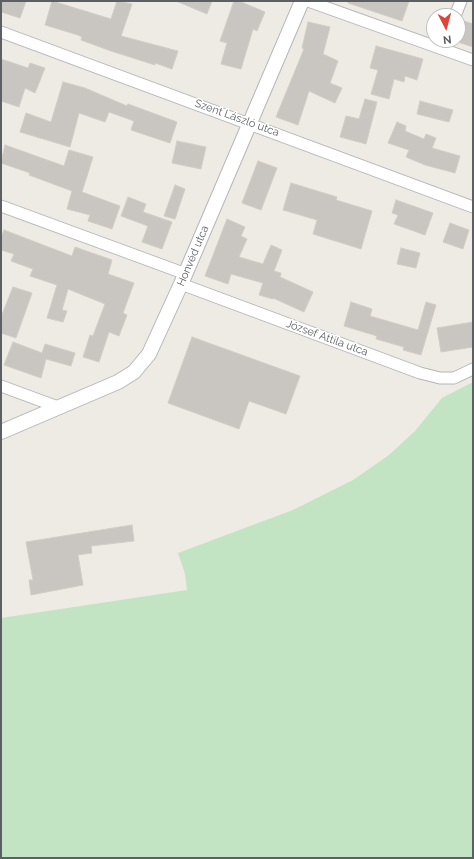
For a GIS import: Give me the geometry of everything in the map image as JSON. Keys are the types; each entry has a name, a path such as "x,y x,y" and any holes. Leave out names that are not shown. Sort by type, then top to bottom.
{"street":[{"name":"Honvéd utca","path":"1,432 118,382 134,372 152,350 302,1"},
{"path":"308,1 426,39"},
{"name":"Szent László utca","path":"1,32 473,206"},
{"path":"450,48 473,60"},
{"name":"József Attila utca","path":"1,206 425,374 440,378 454,378 473,369"},
{"path":"1,386 58,407"}],"green space":[{"path":"473,382 473,858 1,858 1,618 187,590 185,574 178,553 293,510 353,480 389,455 415,431 442,398"}],"building":[{"path":"1,1 26,1 20,18 1,12"},
{"path":"52,1 111,19 117,1 132,4 121,36 178,51 172,69 111,51 81,40 82,37 78,35 45,25"},
{"path":"176,1 212,1 207,14"},
{"path":"234,1 239,1 265,12 257,31 253,29 241,69 221,64 227,43 220,41"},
{"path":"348,1 409,1 402,21 348,3"},
{"path":"308,22 330,27 323,54 338,61 330,83 342,88 335,103 309,91 298,125 276,117 304,49 302,48"},
{"path":"466,22 473,24 473,47 466,45"},
{"path":"376,46 423,59 417,80 405,76 404,82 394,79 389,99 371,94 378,70 370,68"},
{"path":"1,59 28,68 30,63 45,68 35,93 25,88 19,107 1,101"},
{"path":"63,82 85,88 127,106 128,104 177,122 170,143 131,130 134,121 109,112 105,122 79,113 70,147 20,132 26,113 51,122"},
{"path":"365,99 377,102 366,144 340,137 346,116 359,119"},
{"path":"420,101 453,110 449,122 417,114"},
{"path":"397,122 406,126 405,131 424,139 426,134 436,138 432,148 460,156 455,173 425,165 406,157 409,150 388,143"},
{"path":"177,141 206,147 201,169 172,163"},
{"path":"5,145 64,166 69,150 93,157 82,192 120,206 112,229 88,221 90,215 67,209 72,191 29,175 30,173 1,163"},
{"path":"258,161 277,168 261,210 242,203"},
{"path":"291,183 337,197 336,200 372,211 361,249 313,234 317,220 283,210"},
{"path":"175,185 185,189 175,219 164,216"},
{"path":"128,197 146,204 143,212 172,222 162,249 142,242 148,226 121,216"},
{"path":"396,200 433,213 425,235 394,224 398,215 392,213"},
{"path":"227,219 245,227 241,236 247,239 239,257 263,264 271,245 282,250 274,271 281,273 280,277 313,292 304,312 273,298 259,295 263,283 231,274 228,284 205,276"},
{"path":"450,223 469,230 463,249 443,242"},
{"path":"4,230 72,256 75,247 112,260 108,274 134,283 123,313 127,315 119,336 109,332 99,362 83,357 90,335 93,336 105,304 68,289 62,310 67,311 63,322 47,318 57,285 30,276 33,269 11,261 14,254 1,250 1,238"},
{"path":"401,248 420,253 416,268 397,264"},
{"path":"13,287 32,293 16,338 1,333 1,317"},
{"path":"351,302 372,309 370,316 418,330 426,302 436,305 421,355 403,350 404,347 376,339 377,336 344,326"},
{"path":"473,322 473,347 441,352 437,328"},
{"path":"192,337 300,376 286,414 249,401 239,429 168,403"},
{"path":"13,342 42,353 45,344 75,353 71,366 46,359 41,378 4,365"},
{"path":"132,525 134,541 91,546 92,553 78,555 83,585 31,595 29,580 33,580 26,542"}]}
